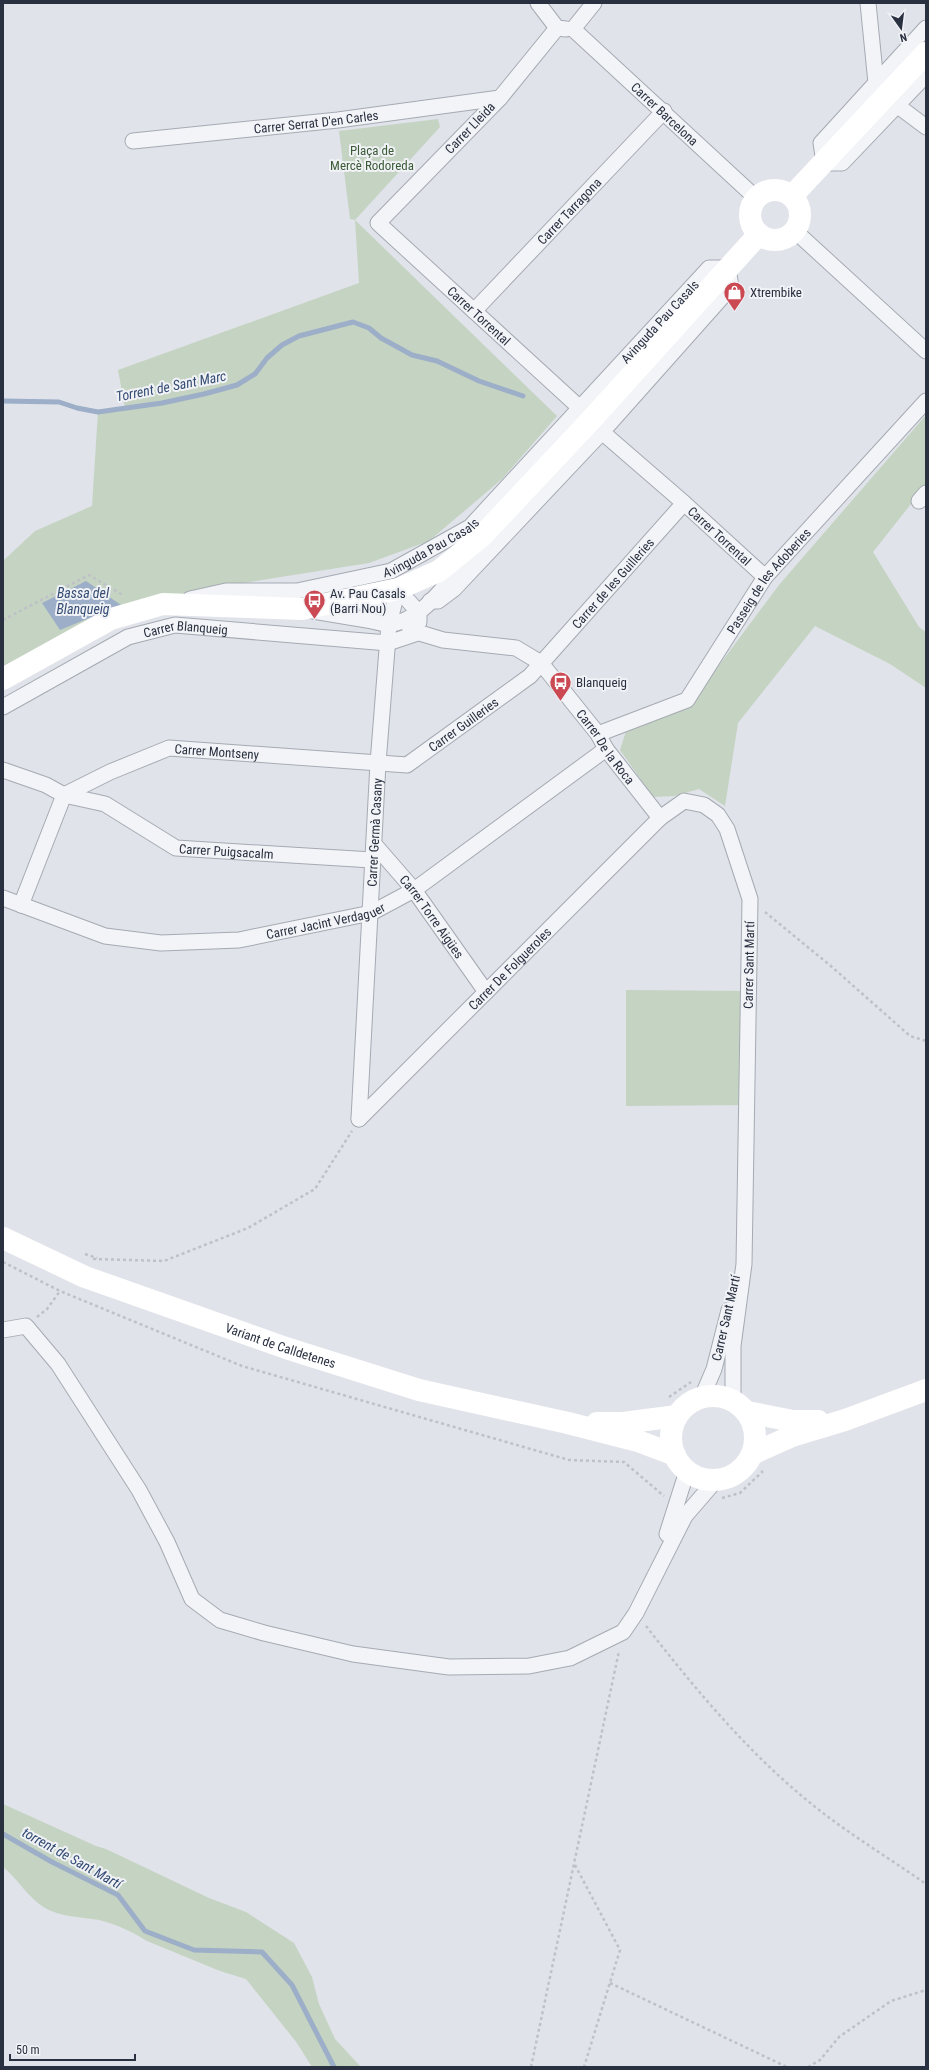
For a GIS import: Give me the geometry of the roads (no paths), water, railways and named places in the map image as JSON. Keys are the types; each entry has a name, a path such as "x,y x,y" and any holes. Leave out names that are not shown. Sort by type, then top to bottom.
{"street":[{"path":"538,3 557,28 573,29 594,3"},
{"path":"868,3 876,83"},
{"name":"Carrer Lleida","path":"378,223 500,98 557,28"},
{"path":"824,163 821,143 926,28"},
{"name":"Carrer Barcelona","path":"573,29 664,111 756,198"},
{"path":"792,196 926,53"},
{"path":"824,163 842,163 926,75"},
{"name":"Carrer Serrat D'en Carles","path":"133,141 338,120 500,98"},
{"path":"898,106 926,127"},
{"name":"Carrer Tarragona","path":"474,311 664,111"},
{"path":"780,190 792,196 799,207 800,220 795,231 784,239 771,240 758,234 751,224 750,210 756,198 767,191 780,190"},
{"name":"Carrer Torrental","path":"378,223 580,408"},
{"path":"795,231 926,351"},
{"name":"Avinguda Pau Casals","path":"163,604 302,609 389,624 407,620 419,612 453,576 482,536 758,234"},
{"name":"Avinguda Pau Casals","path":"163,604 226,591 297,592 391,571 470,527 709,268 728,268"},
{"name":"Avinguda Pau Casals","path":"430,600 438,601 454,589 602,432 731,288 728,268"},
{"name":"Passeig de les Adoberies","path":"598,734 687,700 765,577 926,401"},
{"name":"Carrer Torrental","path":"602,432 684,503 765,577"},
{"name":"Carrer de les Guilleries","path":"541,663 684,503"},
{"name":"Avinguda Pau Casals","path":"302,609 398,589 439,571 482,536"},
{"name":"Avinguda Pau Casals","path":"398,589 419,612"},
{"name":"Avinguda Pau Casals","path":"388,642 389,624 398,589"},
{"path":"3,679 112,619 163,604"},
{"path":"388,642 418,633 419,612"},
{"name":"Carrer Blanqueig","path":"3,707 128,637 174,624 388,642"},
{"name":"Carrer De la Roca","path":"389,624 443,640 516,648 541,663 598,734 606,749 660,818"},
{"name":"Carrer Germà Casany","path":"360,1119 371,913 372,860 388,642"},
{"name":"Carrer Guilleries","path":"378,763 407,766 530,676 541,663"},
{"name":"Carrer Montseny","path":"64,795 110,772 169,748 378,763"},
{"name":"Carrer Jacint Verdaguer","path":"3,898 105,936 161,943 239,940 371,913 414,890 606,749"},
{"name":"Carrer Puigsacalm","path":"3,770 46,785 64,795 105,804 176,848 372,860"},
{"path":"21,904 64,795"},
{"name":"Carrer Sant Martí","path":"660,818 684,801 704,805 718,815 727,829 750,899 744,1264 733,1346 740,1406"},
{"name":"Carrer De Folgueroles","path":"360,1119 660,818"},
{"name":"Carrer Torre Aigües","path":"374,844 414,890 486,992"},
{"name":"Carrer Sant Martí","path":"702,1397 714,1369 734,1291 746,1188"},
{"name":"Variant de Calldetenes","path":"3,1238 85,1276 286,1348 419,1390 568,1423 638,1441 681,1463"},
{"path":"3,1330 26,1326 58,1364 139,1490 167,1542 192,1599 220,1620 264,1633 353,1654 449,1667 529,1666 570,1658 623,1632 640,1617 685,1516 727,1478 740,1471 749,1460 758,1462 792,1436 845,1420 926,1390"},
{"path":"715,1490 681,1463 671,1447 671,1433 677,1416 688,1404 702,1397 720,1396 740,1406 793,1421 845,1420"},
{"path":"740,1406 752,1420 758,1462"},
{"name":"Variant de Calldetenes","path":"568,1423 624,1423 677,1416"},
{"path":"640,1617 677,1503 681,1463"}],"water":[{"name":"Bassa del Blanqueig","path":"86,581 121,605 60,630 42,603"}],"waterway":[{"name":"Torrent de Sant Marc","path":"3,401 59,402 77,408 98,412 162,403 204,394 237,385 255,374 267,358 282,345 299,336 353,322 369,328 381,338 412,355 437,361 479,381 523,396"},
{"name":"torrent de Sant Martí","path":"3,1834 52,1862 118,1895 145,1931 194,1950 262,1952 292,1985 334,2067"}],"place":[{"name":"Xtrembike","path":"735,312"},
{"name":"Av. Pau Casals (Barri Nou)","path":"315,620"},
{"name":"Blanqueig","path":"560,702"}],"park label":[{"name":"Plaça de Mercè Rodoreda","path":"372,158"}]}
